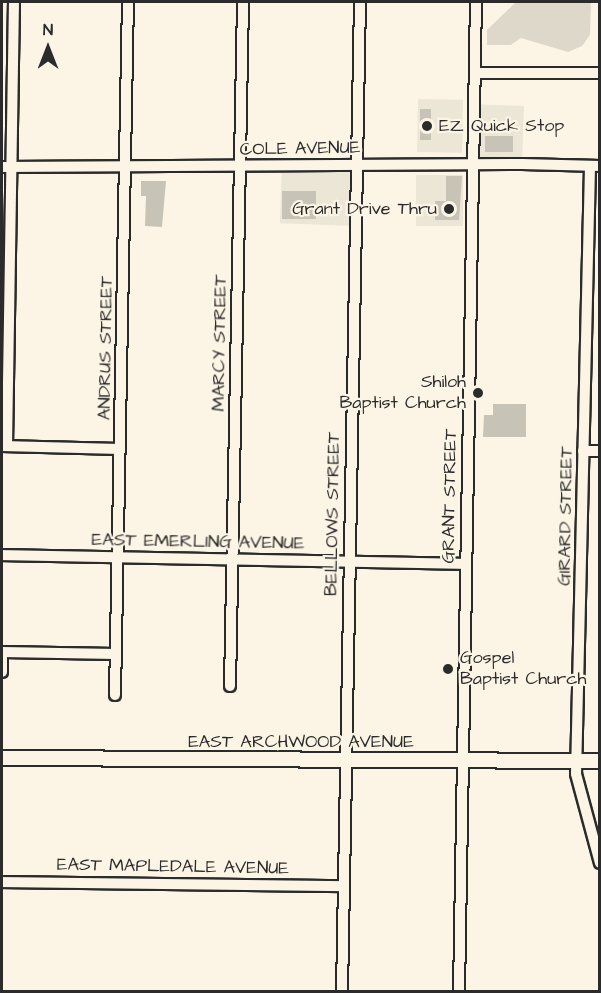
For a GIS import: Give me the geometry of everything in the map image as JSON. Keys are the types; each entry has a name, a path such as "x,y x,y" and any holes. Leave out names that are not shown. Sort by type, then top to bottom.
{"main road":[{"name":"EAST ARCHWOOD AVENUE","path":"2,758 600,761"}],"street":[{"path":"14,2 7,167 4,446 120,449"},
{"name":"ANDRUS STREET","path":"115,694 129,2"},
{"name":"MARCY STREET","path":"230,686 243,2"},
{"name":"BELLOWS STREET","path":"342,992 360,2"},
{"name":"GRANT STREET","path":"459,992 476,2"},
{"path":"475,73 600,73"},
{"name":"COLE AVENUE","path":"7,167 357,164 595,167"},
{"name":"GIRARD STREET","path":"595,167 584,451 576,774 600,863"},
{"path":"584,451 600,451"},
{"name":"EAST EMERLING AVENUE","path":"2,555 466,564"},
{"path":"2,672 2,652 116,654"},
{"name":"EAST MAPLEDALE AVENUE","path":"2,882 344,886"}],"shaded area":[{"path":"516,2 591,2 590,35 582,46 568,52 521,38 511,45 487,45 487,30"},
{"path":"418,99 463,100 462,153 417,152"},
{"path":"474,104 524,106 522,164 472,162"},
{"path":"282,161 357,164 355,226 280,223"},
{"path":"416,175 463,175 463,226 416,226"}],"building":[{"path":"420,109 431,109 431,140 420,140"},
{"path":"485,136 513,136 513,152 485,152"},
{"path":"446,176 462,176 459,220 435,220 435,201 446,201"},
{"path":"141,181 166,181 162,227 145,226 146,196 141,196"},
{"path":"282,191 316,191 316,219 282,219"},
{"name":"Shiloh Baptist Church","path":"493,404 526,404 526,437 483,437 484,415 493,415"}],"place":[{"name":"EZ Quick Stop","path":"427,126"},
{"name":"Grant Drive Thru","path":"449,209"},
{"name":"Shiloh Baptist Church","path":"478,393"},
{"name":"Gospel Baptist Church","path":"448,669"}]}
